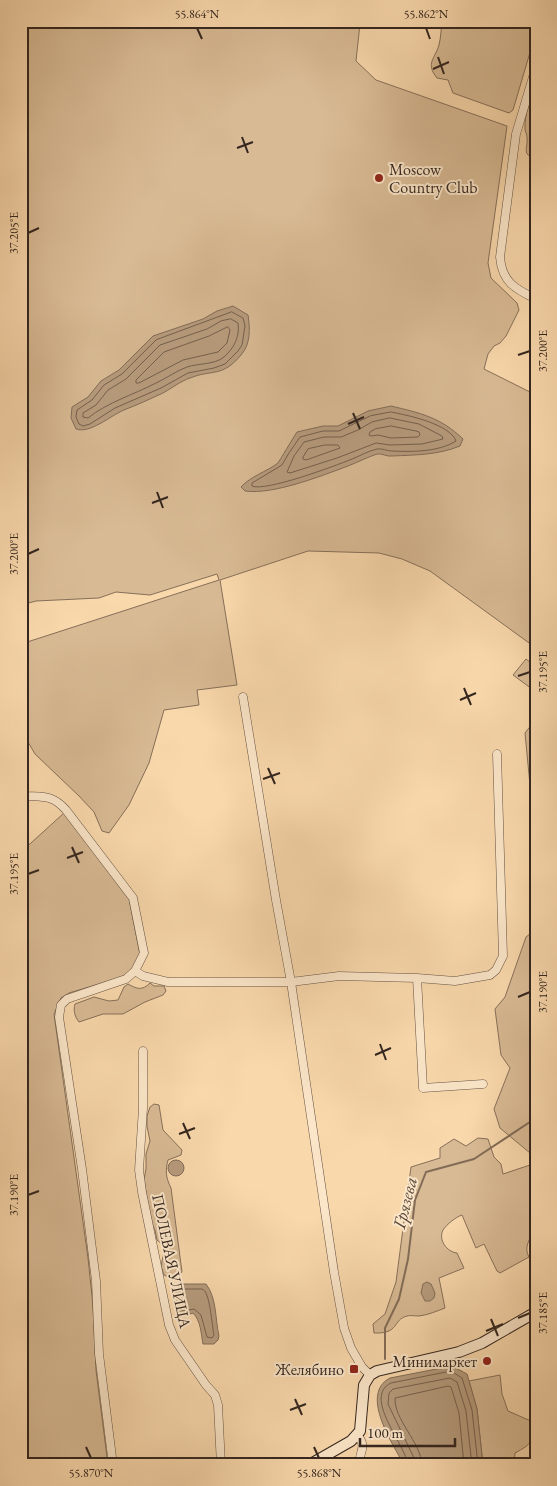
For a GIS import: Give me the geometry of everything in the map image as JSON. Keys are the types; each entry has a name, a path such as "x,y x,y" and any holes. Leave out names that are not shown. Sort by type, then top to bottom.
{"street":[{"path":"536,68 516,134 500,257 505,279 519,291 536,298"},
{"path":"243,697 291,982 344,1328 351,1348 362,1367 370,1375"},
{"path":"135,972 143,976 168,982 291,982 339,976 455,980 490,975 496,970 503,956 497,754"},
{"path":"21,790 26,796 48,797 59,802 133,898 144,953 135,972 126,979 67,999 61,1005 59,1017 82,1169 96,1281 99,1354 114,1465"},
{"path":"416,978 423,1088 483,1084"},
{"name":"ПОЛЕВАЯ УЛИЦА","path":"143,1051 140,1170 146,1211 169,1325 175,1340 215,1395 218,1405 220,1465"},
{"path":"309,1465 345,1445 357,1435 362,1425 364,1385 370,1375 378,1371 459,1352 482,1343 536,1312"},
{"path":"357,1435 362,1441 363,1446 359,1465"}],"shaded area":[{"path":"21,21 362,21 360,24 356,61 376,80 507,126 488,263 491,278 517,303 519,310 506,336 488,354 484,369 536,395 536,648 430,571 402,559 379,553 308,551 220,580 237,685 197,690 199,705 164,710 149,763 129,805 109,833 102,831 94,812 35,754 21,730 21,644 219,580 217,574 150,595 116,592 99,598 36,601 21,605"},
{"path":"442,21 536,21 536,32 513,110 509,113 453,93 448,80 437,78 433,73 431,65 439,45"},
{"path":"536,84 536,160 531,158 526,151 527,137 525,124 528,107"},
{"path":"526,659 536,667 536,692 513,675"},
{"path":"536,719 536,800 530,785 525,733"},
{"path":"64,813 129,899 140,955 133,969 122,977 69,993 61,998 54,1014 88,1258 93,1306 96,1370 108,1465 21,1465 21,852"},
{"path":"536,929 536,1158 500,1128 494,1109 510,1068 501,1055 495,1009 505,997 526,937"},
{"path":"150,983 154,986 164,986 166,991 163,995 123,1014 103,1014 79,1022 76,1018 75,1004 94,997 109,1001 118,1000 124,987 128,984 139,988"},
{"path":"154,1104 159,1105 163,1130 182,1150 181,1155 168,1160 166,1168 171,1188 182,1272 171,1277 164,1275 161,1266 164,1246 157,1240 155,1230 150,1221 144,1179 146,1154 150,1141 147,1116 150,1107"},
{"path":"478,1138 488,1139 494,1157 501,1164 503,1174 536,1163 537,1216 535,1228 527,1248 529,1257 500,1273 497,1271 484,1244 476,1248 462,1215 447,1225 442,1234 444,1245 457,1253 464,1268 439,1278 445,1308 419,1316 407,1316 399,1320 392,1329 382,1333 374,1333 373,1324 385,1314 396,1282 411,1167 440,1158 440,1148 454,1139 466,1146"},
{"path":"500,1375 502,1394 508,1411 533,1422 533,1434 531,1441 515,1453 514,1465 483,1465 477,1409 469,1381"}],"water":[{"path":"233,306 248,315 249,330 247,346 241,355 228,367 217,372 187,379 94,427 82,430 76,429 71,418 72,407 88,397 101,381 119,370 153,336 203,319 217,311"},
{"path":"391,406 438,421 463,439 460,446 426,454 390,456 377,454 311,479 269,490 245,491 241,487 249,480 278,463 297,432 323,426 338,426 368,411"},
{"path":"176,1160 182,1162 184,1168 182,1174 176,1176 170,1174 168,1168 170,1162"},
{"path":"427,1282 431,1284 435,1293 434,1298 430,1301 425,1301 421,1293 423,1284"},
{"path":"177,1284 206,1284 210,1290 214,1302 219,1336 214,1344 203,1344 199,1324 193,1313 179,1316 174,1300 174,1291"},
{"path":"452,1366 467,1374 477,1409 483,1465 404,1465 381,1420 378,1395 381,1385 390,1378"}],"waterway":[{"name":"Грязева","path":"385,1359 385,1328 399,1299 408,1259 415,1200 426,1172 474,1159 536,1118"}],"place":[{"name":"Moscow Country Club","path":"379,178"},
{"name":"Минимаркет","path":"487,1361"},
{"name":"Желябино","path":"354,1369"}]}
